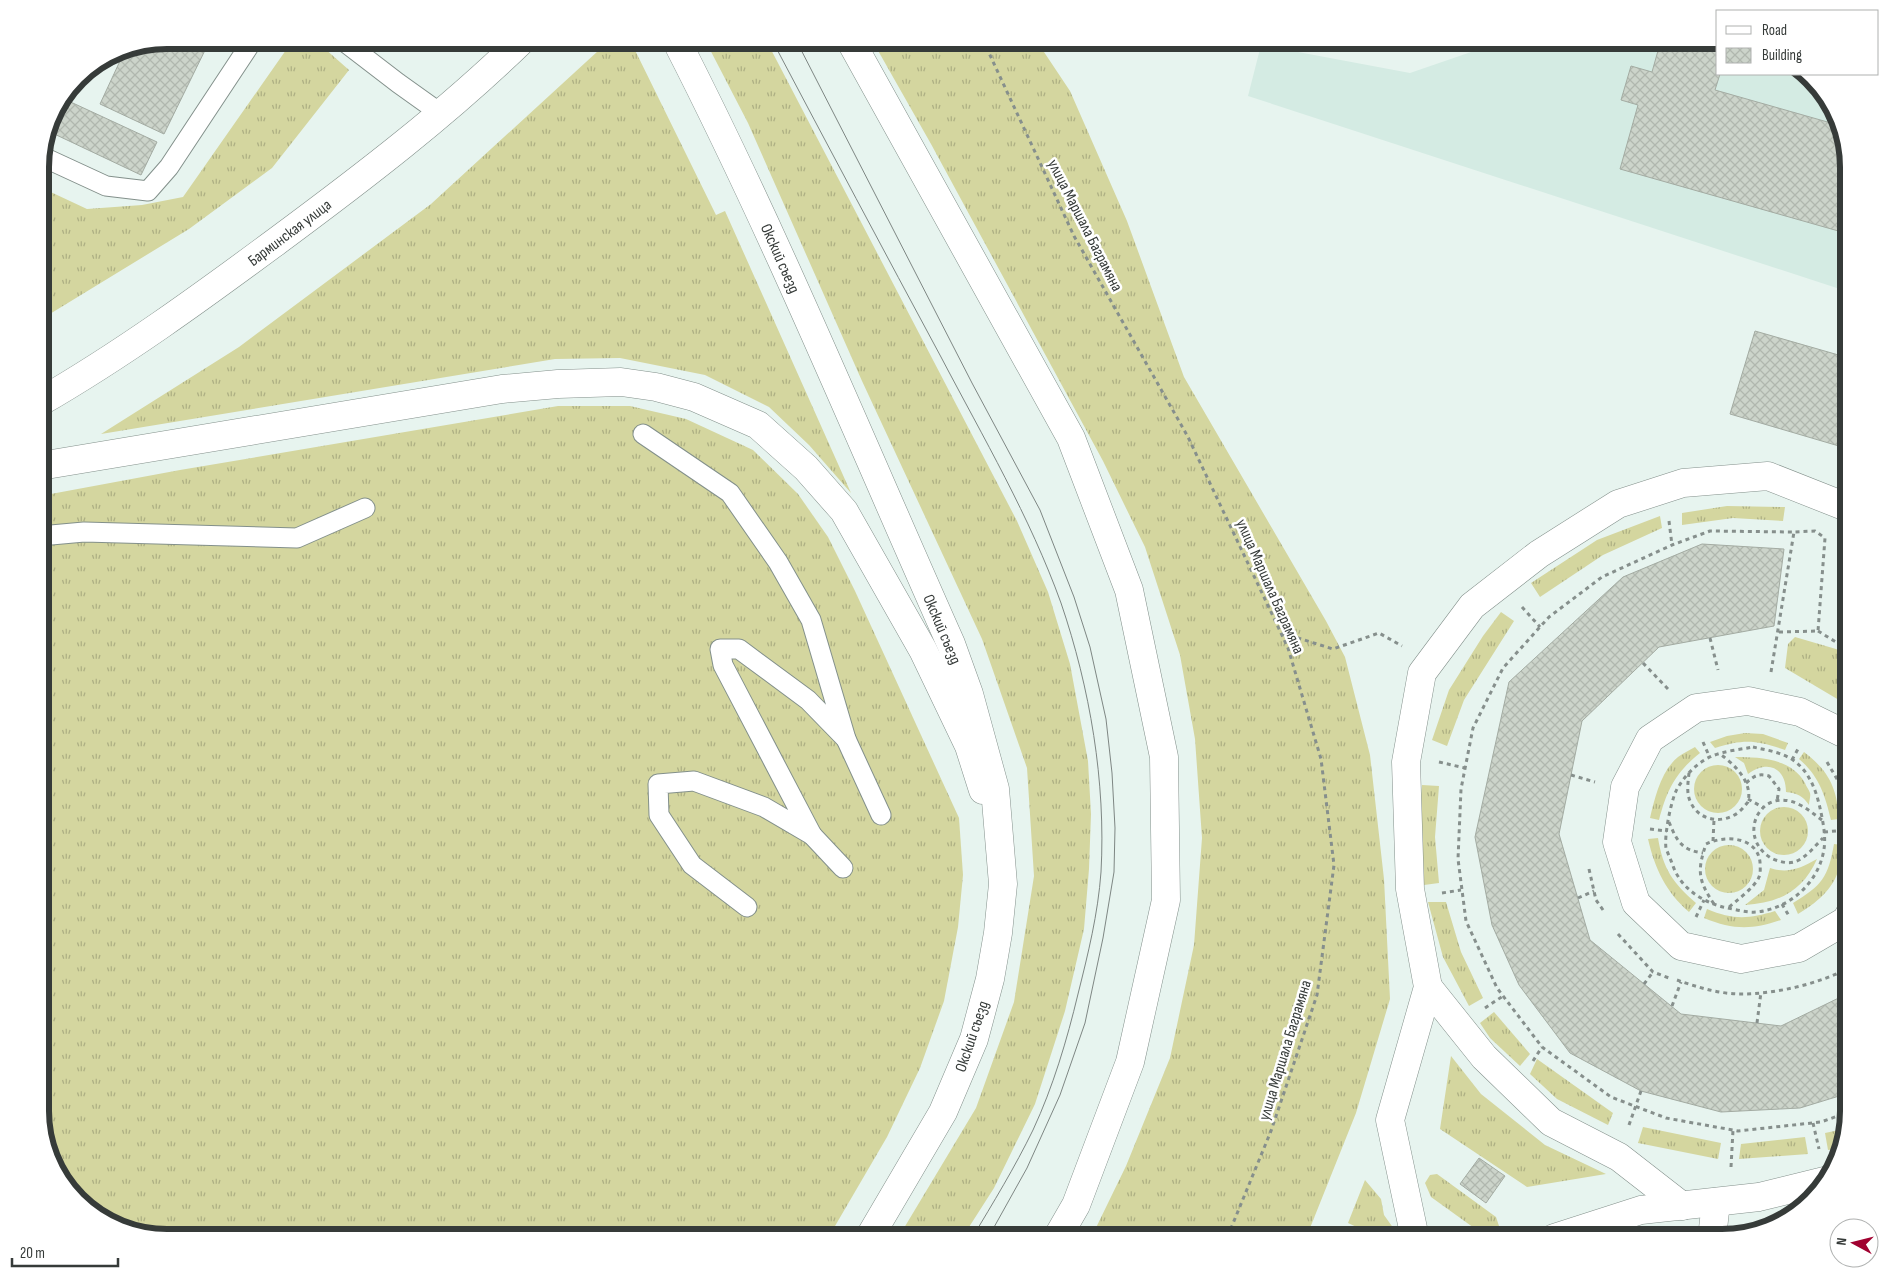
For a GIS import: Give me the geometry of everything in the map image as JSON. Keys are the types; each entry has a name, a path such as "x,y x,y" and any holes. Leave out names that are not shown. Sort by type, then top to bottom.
{"main road":[{"name":"Барминская улица","path":"49,397 97,369 216,287 369,174 488,73 513,49"},
{"name":"Окский съезд","path":"681,49 726,137 775,244 951,644 969,694 995,790 1003,884 998,932 990,979 974,1039 943,1112 874,1229"},
{"path":"855,49 1071,438 1129,590 1164,757 1166,900 1130,1062 1076,1205 1062,1229"},
{"path":"49,464 502,389 558,384 621,382 656,387 694,397 758,425 806,468 844,511 923,650 969,746 1001,844"},
{"path":"1413,1229 1390,1120 1428,987 1410,889 1406,762 1422,673 1472,606 1539,554 1618,504 1682,483 1768,476 1840,504"},
{"path":"1840,732 1800,712 1748,701 1696,708 1650,739 1625,787 1616,842 1636,903 1681,946 1741,959 1799,948 1840,924"},
{"path":"1428,987 1484,1056 1551,1122 1619,1157 1682,1206"},
{"path":"1582,1229 1641,1210 1759,1197 1816,1183"},
{"path":"1713,1229 1716,1202"}],"lane":[{"path":"49,160 106,186 148,191 170,167 247,49"},
{"path":"354,49 440,113"},
{"path":"643,434 730,493 778,562 811,620 846,739 881,815"},
{"path":"49,535 84,532 297,538 365,508"},
{"path":"843,868 812,835 724,665 720,649 739,649 808,700 846,739"},
{"path":"747,907 692,865 659,815 658,784 694,781 764,807 812,835"}],"path":[{"name":"улица Маршала Баграмяна","path":"987,49 1074,236 1188,437 1281,633 1288,648 1321,759 1334,865 1317,995 1271,1131 1231,1229"},
{"path":"1794,532 1816,531 1825,538 1818,631"},
{"path":"1779,632 1818,631 1840,644"},
{"path":"1281,633 1333,649 1379,633 1430,662"},
{"path":"1710,638 1718,670"},
{"path":"1643,663 1671,691"},
{"path":"1701,738 1710,758"},
{"path":"1792,760 1801,743"},
{"path":"1753,747 1778,753 1792,760 1806,772 1816,793 1823,820 1825,848 1817,873 1802,892 1782,904 1758,912 1728,908 1694,895 1676,875 1666,847 1668,821 1676,790 1689,772 1710,758 1753,747"},
{"path":"1689,772 1687,790 1690,803 1695,810 1704,817 1714,820 1726,819 1738,813 1748,802 1748,788 1734,765 1720,754"},
{"path":"1824,758 1840,784"},
{"path":"1571,775 1600,784"},
{"path":"1746,783 1756,775 1769,776 1779,789 1777,801"},
{"path":"1748,798 1764,808"},
{"path":"1823,820 1799,804 1784,800 1770,801 1757,814 1754,828 1756,840 1764,854 1777,861 1794,862 1811,851 1824,837"},
{"path":"1713,841 1714,820"},
{"path":"1668,821 1682,846 1692,851 1703,853"},
{"path":"1644,828 1667,831"},
{"path":"1824,832 1840,831"},
{"path":"1714,904 1703,888 1699,866 1706,844 1718,839 1734,838 1752,845 1756,850 1759,856 1759,878 1728,908"},
{"path":"1756,850 1760,847"},
{"path":"1578,898 1594,891"},
{"path":"1690,918 1694,921 1704,900"},
{"path":"1782,904 1790,918"},
{"path":"1644,984 1653,972"},
{"path":"1838,974 1840,978"},
{"path":"1672,1006 1681,982"},
{"path":"1757,1023 1761,992"},
{"path":"1635,1106 1641,1091"}],"shaded area":[{"path":"1260,49 1282,49 1410,73 1480,49 1716,49 1716,75 1796,75 1816,95 1831,122 1836,136 1840,167 1840,289 1248,96"}],"green space":[{"path":"287,49 325,49 349,70 272,168 189,229 49,315 49,191 87,209 142,205 183,197"},
{"path":"600,49 634,49 716,215 725,211 851,493 809,445 769,407 705,375 620,358 555,359 101,434 239,347 431,204"},
{"path":"710,49 771,49 1017,521 1048,592 1070,664 1088,761 1091,814 1084,929 1065,1011 1035,1104 994,1188 968,1229 903,1229 976,1108 1014,1002 1034,876 1027,768 982,639 862,381 748,123"},
{"path":"877,49 1042,49 1070,91 1127,221 1184,377 1345,657 1370,755 1384,879 1390,999 1356,1113 1310,1229 1095,1229 1126,1166 1170,1058 1194,945 1202,838 1195,739 1180,655 1145,547 1103,461 931,144"},
{"path":"558,406 630,406 686,419 753,450 798,494 828,537 855,591 959,818 963,875 958,927 944,1001 920,1068 887,1137 833,1229 167,1229 136,1225 122,1220 101,1209 83,1195 73,1183 58,1156 51,1134 49,1119 49,494 180,470"},
{"path":"1727,506 1785,507 1783,521 1733,518 1682,525 1682,513"},
{"path":"1660,516 1662,528 1603,555 1540,597 1531,583 1597,540"},
{"path":"1501,612 1514,621 1464,700 1447,746 1432,740 1449,690 1483,636"},
{"path":"1795,637 1840,651 1840,701 1785,668 1788,644"},
{"path":"1745,733 1763,734 1788,743 1785,750 1766,744 1750,742 1734,743 1715,748 1710,742 1727,736"},
{"path":"1695,747 1700,753 1691,760 1673,783 1659,820 1650,818 1667,769 1678,757"},
{"path":"1804,752 1826,773 1834,789 1839,819 1831,820 1820,786 1812,772 1799,759"},
{"path":"1735,757 1764,759 1792,768 1810,792 1809,805 1799,796 1786,792 1783,777 1775,768 1762,767 1748,774 1744,763"},
{"path":"1713,765 1723,765 1732,769 1738,775 1742,789 1738,803 1732,809 1723,813 1713,813 1704,809 1698,803 1694,794 1694,784 1698,775 1704,769"},
{"path":"1422,785 1439,786 1435,837 1439,883 1424,885 1418,834"},
{"path":"1779,807 1789,807 1798,811 1804,817 1807,822 1807,840 1798,851 1789,855 1779,855 1770,851 1764,845 1760,836 1760,826 1764,817 1770,811"},
{"path":"1658,838 1670,875 1696,903 1689,912 1668,888 1658,870 1648,839"},
{"path":"1834,844 1840,845 1840,865 1833,883 1811,906 1798,914 1793,903 1811,891 1822,880 1829,865"},
{"path":"1724,845 1734,845 1746,852 1753,864 1753,874 1746,886 1734,893 1724,893 1716,889 1709,882 1705,874 1705,864 1709,856 1716,849"},
{"path":"1817,859 1805,879 1789,893 1769,901 1745,905 1764,890 1770,868 1789,870"},
{"path":"1428,902 1446,902 1461,952 1483,998 1469,1006 1443,957"},
{"path":"1707,909 1733,917 1757,916 1775,911 1781,920 1761,926 1733,927 1704,918"},
{"path":"1494,1012 1530,1054 1520,1066 1490,1038 1480,1023"},
{"path":"1451,1056 1481,1094 1545,1145 1606,1174 1527,1187 1440,1129"},
{"path":"1537,1059 1613,1113 1608,1125 1557,1099 1530,1074"},
{"path":"1643,1127 1721,1143 1718,1159 1638,1143"},
{"path":"1839,1130 1834,1149 1828,1150 1825,1133"},
{"path":"1805,1137 1808,1154 1739,1159 1741,1144"},
{"path":"1437,1174 1496,1217 1499,1229 1475,1229 1431,1197 1425,1183 1430,1175"},
{"path":"1365,1180 1381,1199 1384,1215 1394,1229 1361,1229 1348,1223"}],"building":[{"path":"159,49 206,49 164,134 100,104 121,58 144,51"},
{"path":"1658,49 1716,49 1716,75 1720,75 1715,90 1831,122 1839,151 1840,231 1620,169 1638,105 1621,100 1631,66 1652,72"},
{"path":"69,101 157,142 141,175 54,134"},
{"path":"1755,331 1840,355 1840,446 1730,414"},
{"path":"1702,544 1784,549 1774,626 1659,647 1582,721 1559,834 1590,940 1681,1014 1781,1026 1840,997 1840,1096 1800,1108 1721,1112 1641,1091 1570,1053 1519,985 1492,925 1475,837 1509,682 1623,577"},
{"path":"1479,1158 1505,1176 1486,1203 1460,1184"}],"tram line":[{"path":"777,49 989,447 1035,540 1049,571 1071,635 1088,702 1094,736 1101,804 1100,888 1095,919 1074,1011 1053,1080 1033,1130 1004,1185 977,1229"},
{"path":"801,49 972,383 1040,510 1074,597 1090,647 1106,719 1112,773 1115,828 1114,872 1103,938 1085,1023 1060,1095 1027,1168 993,1229"}]}
